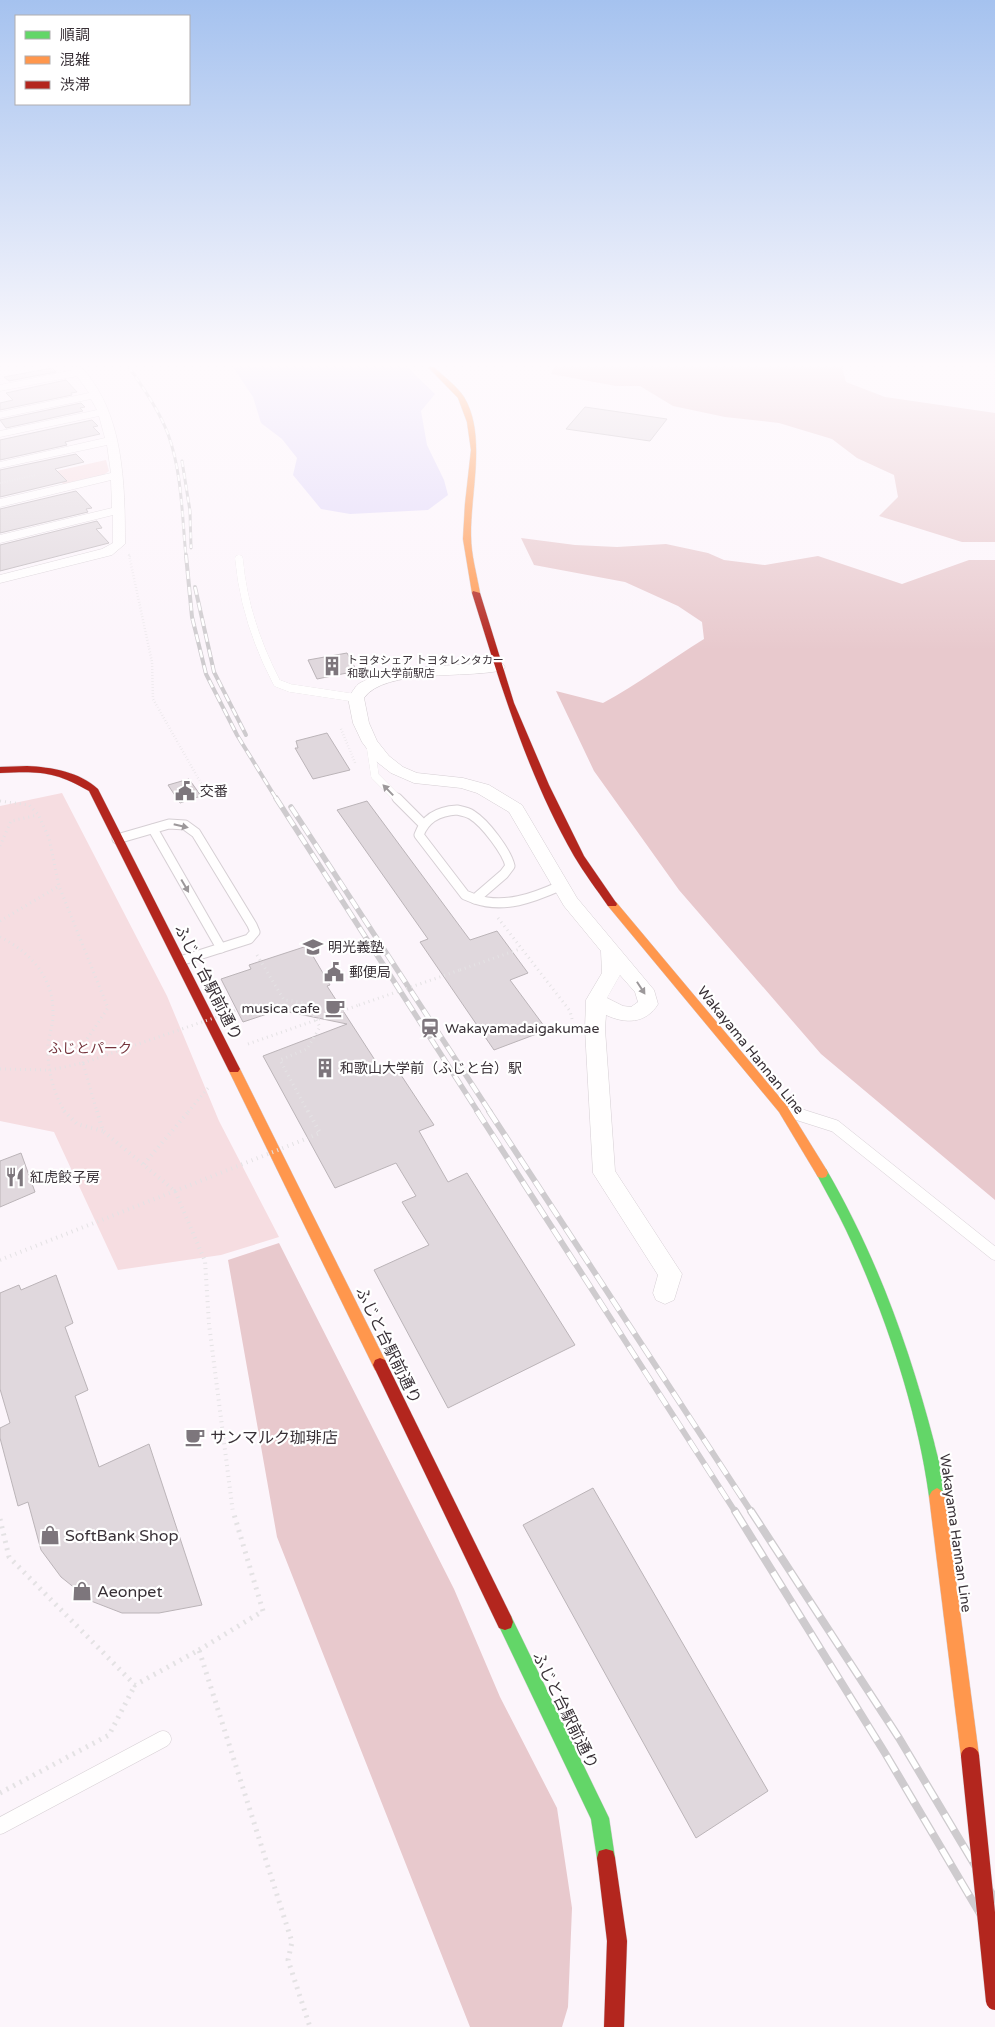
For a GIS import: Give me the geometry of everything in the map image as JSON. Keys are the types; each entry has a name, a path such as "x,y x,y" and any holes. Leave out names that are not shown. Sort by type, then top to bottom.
{"main road":[{"name":"Wakayama Hannan Line","path":"473,462 466,539 477,599 510,703 544,785 579,856 618,913 783,1109 838,1201 884,1300 907,1370 933,1466 970,1756 995,2002"},
{"name":"ふじと台駅前通り","path":"0,770 43,768 71,775 93,789 306,1213 600,1818 617,1941 614,2027"}],"street":[{"path":"0,579 107,552 118,544 115,462"},
{"path":"0,503 117,475"},
{"path":"0,539 118,510"},
{"path":"498,667 415,673 381,680 364,687 356,698 361,724 370,742 383,759 397,770 414,778 463,783 483,789 516,809 570,902 644,990 648,1004 644,1010 626,1015 616,1013 596,1000"},
{"path":"610,950 612,973 596,1000 596,1069 604,1173 670,1274 665,1293"}],"lane":[{"path":"239,559 246,614 277,683 290,688 356,698"},
{"path":"370,742 375,776 423,824"},
{"path":"474,900 504,874 510,866 508,856 474,816 463,812 447,811 434,815 423,824 419,835 465,895 474,900 490,903 516,902 540,896 560,886"},
{"path":"117,839 169,824 185,825 196,833 252,924 255,932 249,939 180,961"},
{"path":"152,828 221,948"},
{"path":"783,1109 835,1126 995,1254"},
{"path":"0,1826 163,1739"}],"path":[{"path":"129,551 152,662 153,699 210,798"},
{"path":"337,696 342,733 360,773"},
{"path":"0,801 29,805 38,814 49,838 59,886 108,1008 85,1042 84,1063 103,1131"},
{"path":"0,846 11,821 38,814"},
{"path":"0,921 59,886"},
{"path":"495,914 520,949 570,1011 572,1020"},
{"path":"0,937 17,944 37,964 49,987 54,1008 48,1048 50,1070 55,1091 63,1107 74,1123 103,1131 175,1191 205,1261 209,1324 233,1514 263,1611 199,1650 135,1685 109,1735 0,1793"},
{"path":"243,1046 520,949"},
{"path":"0,1260 320,1133 280,1060 307,1050 320,1026 307,1003 284,1000 257,955"},
{"path":"0,1068 50,1070 71,1064 84,1063 238,1010"},
{"path":"144,1164 209,1087"},
{"path":"0,1519 2,1540 9,1557 135,1685"},
{"path":"199,1650 292,1942 288,1960 310,2027"}],"green space":[{"path":"99,462 106,462 109,471 102,476 64,485 52,472"},
{"name":"ふじとパーク","path":"62,793 167,996 219,1121 279,1237 221,1255 118,1270 54,1132 0,1121 0,806"}],"shaded area":[{"path":"296,462 435,462 444,480 448,495 428,510 350,514 321,509 293,475"},
{"path":"865,462 995,462 995,542 962,542 879,516 898,497 894,475"},
{"path":"521,538 575,545 617,547 666,544 708,553 724,560 765,565 818,556 902,584 969,560 995,560 995,1200 821,1054 679,890 594,771 556,691 603,703 704,639 702,622 678,606 625,582 534,565"},
{"path":"279,1243 454,1589 500,1697 557,1808 572,1908 568,2007 562,2027 470,2027 277,1537 228,1260"}],"building":[{"path":"40,462 84,462 55,469 67,481 0,497 0,470"},
{"path":"76,491 92,508 86,509 88,512 0,533 0,509"},
{"path":"97,521 102,528 96,529 109,543 0,571 0,545"},
{"name":"トヨタシェア トヨタレンタカー 和歌山大学前駅店","path":"347,653 357,671 317,679 308,660"},
{"path":"327,733 350,770 313,779 295,748 298,748 296,741"},
{"name":"交番","path":"189,779 201,796 180,803 168,785"},
{"path":"367,801 470,940 497,931 528,973 510,980 547,1030 494,1050 420,942 428,939 337,810"},
{"path":"307,946 330,985 327,986 382,1071 395,1066 434,1125 419,1131 448,1182 467,1173 575,1345 448,1408 374,1270 429,1245 402,1202 416,1196 396,1163 335,1188 263,1056 347,1024 279,1010 243,1022 221,979 251,969 249,965"},
{"name":"紅虎餃子房","path":"21,1153 35,1192 0,1207 0,1161"},
{"path":"56,1275 73,1323 65,1327 88,1390 75,1396 99,1467 149,1444 202,1605 159,1613 122,1613 91,1601 61,1577 41,1550 28,1502 18,1506 0,1438 0,1428 10,1423 0,1389 0,1293 19,1285 21,1290"},
{"path":"593,1488 768,1791 696,1838 523,1525"}],"railway":[{"path":"176,462 181,494 186,557"},
{"path":"182,462 190,511 191,548"},
{"path":"186,555 192,617 206,674 237,735 277,800"},
{"path":"195,587 214,672 246,735"},
{"path":"276,798 478,1112"},
{"path":"291,807 490,1112"},
{"path":"477,1111 736,1513"},
{"path":"489,1111 752,1513"},
{"path":"735,1511 885,1753 995,1939"},
{"path":"751,1511 899,1738 995,1899"}],"traffic: fast":[{"path":"822,1173 852,1228 888,1314 916,1403 931,1461 937,1496"},
{"path":"505,1622 600,1818 606,1858"}],"traffic: slow":[{"path":"473,462 468,504 467,539 476,593"},
{"path":"612,904 783,1109 822,1173"},
{"path":"234,1069 380,1365"},
{"path":"937,1496 970,1756"}],"traffic: jam":[{"path":"476,593 510,703 544,785 579,856 612,904"},
{"path":"0,770 38,769 58,772 80,781 93,789 234,1069"},
{"path":"380,1365 505,1622"},
{"path":"970,1756 995,2001"},
{"path":"606,1858 617,1941 614,2027"}],"place":[{"name":"トヨタシェア トヨタレンタカー 和歌山大学前駅店","path":"332,666"},
{"name":"交番","path":"185,791"},
{"name":"明光義塾","path":"313,947"},
{"name":"郵便局","path":"334,972"},
{"name":"musica cafe","path":"335,1008"},
{"name":"Wakayamadaigakumae","path":"430,1028"},
{"name":"和歌山大学前（ふじと台）駅","path":"325,1068"},
{"name":"紅虎餃子房","path":"15,1177"},
{"name":"サンマルク珈琲店","path":"195,1437"},
{"name":"SoftBank Shop","path":"50,1535"},
{"name":"Aeonpet","path":"82,1591"}]}
